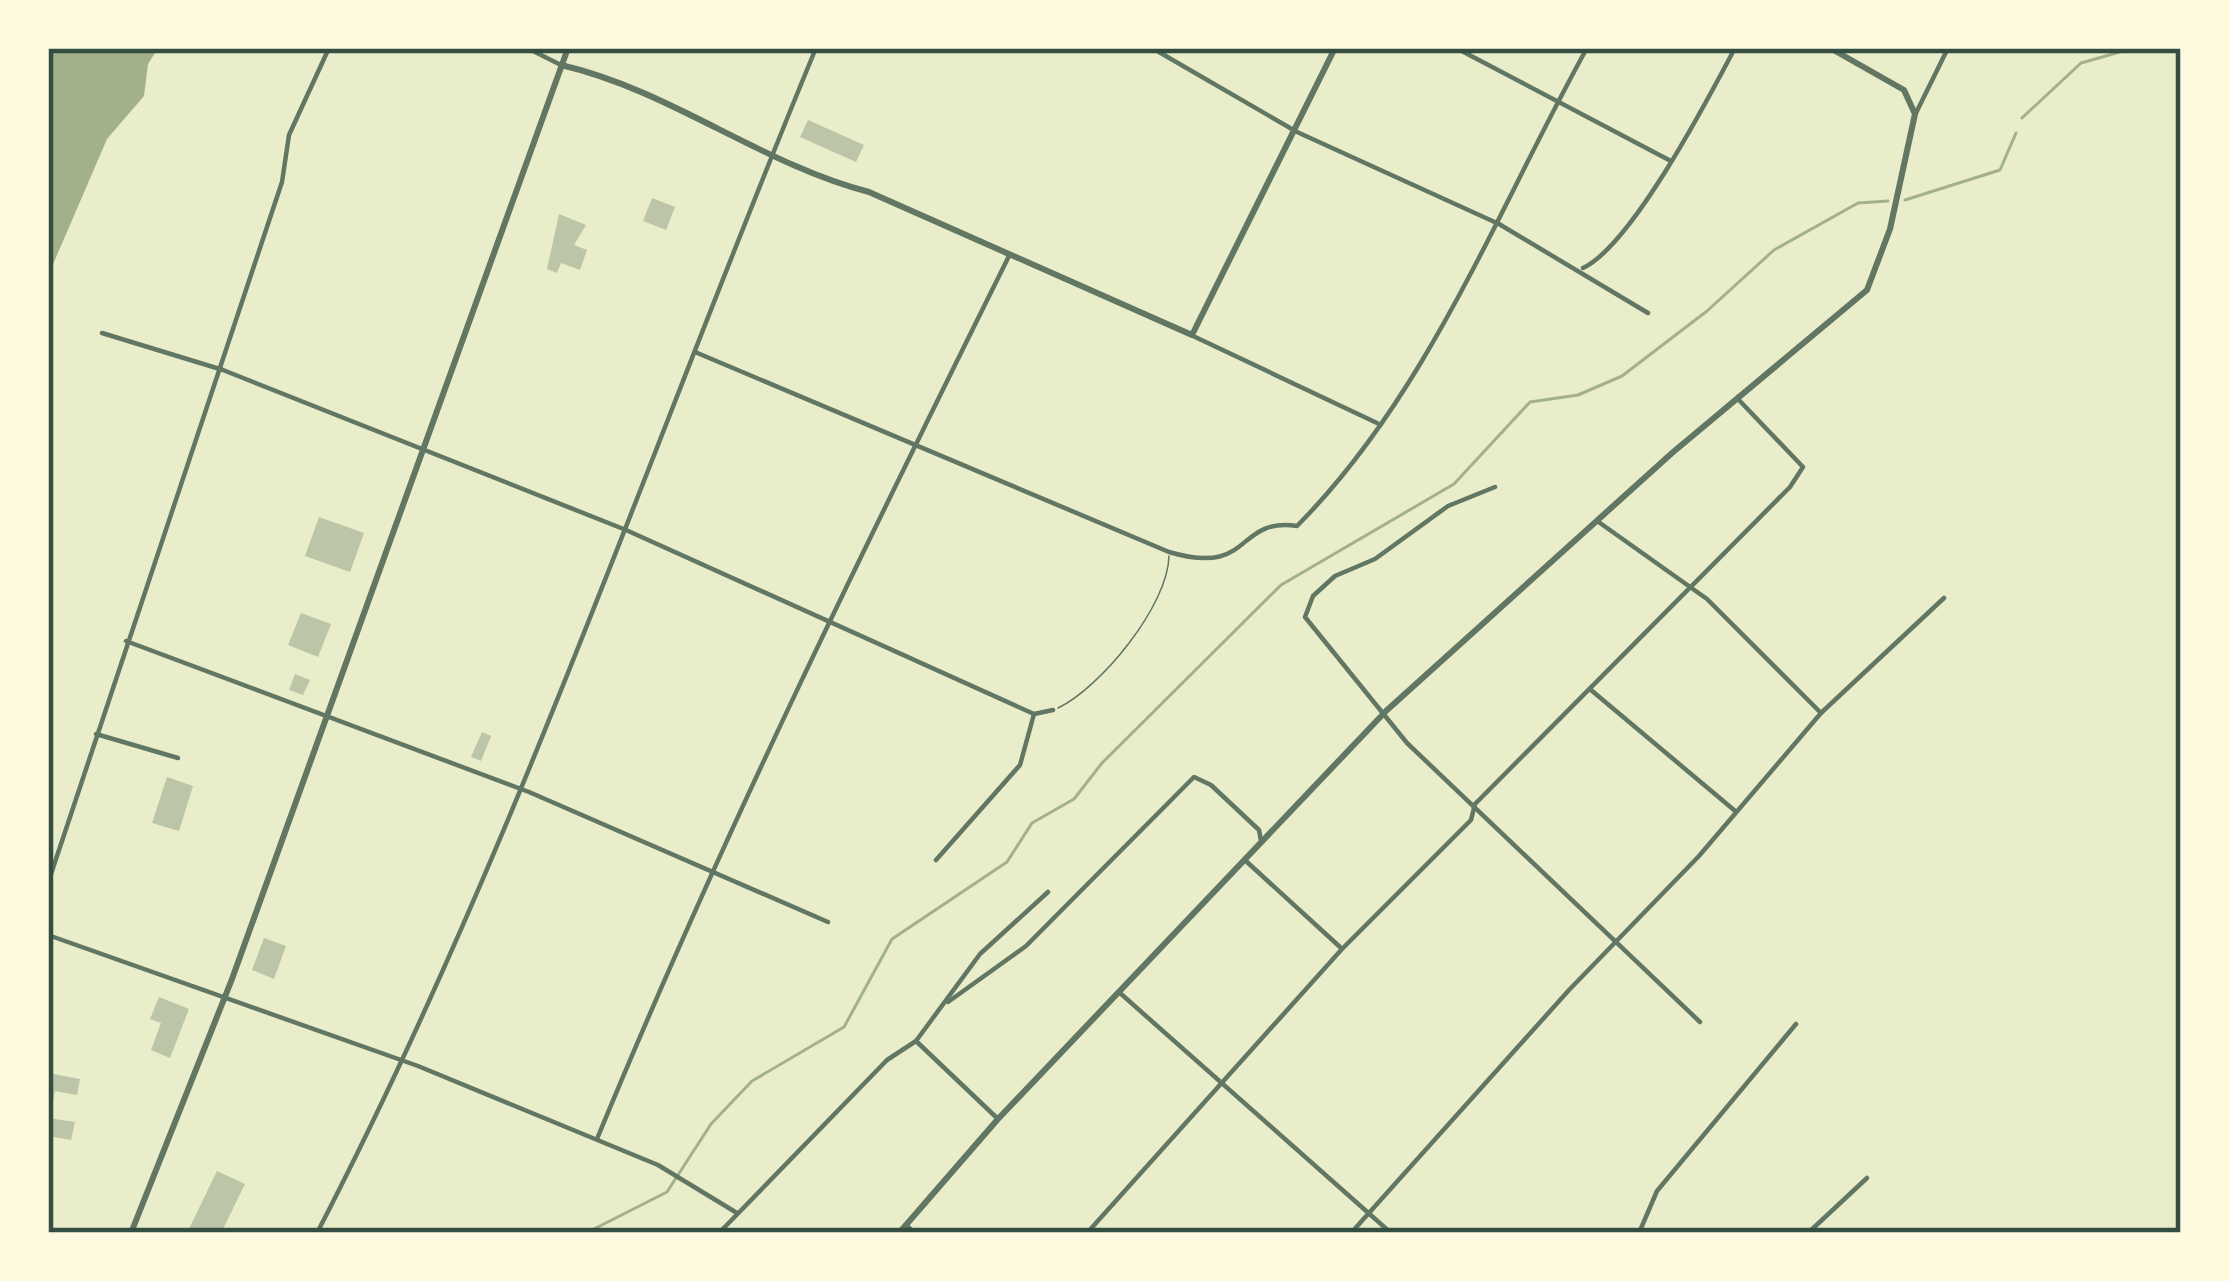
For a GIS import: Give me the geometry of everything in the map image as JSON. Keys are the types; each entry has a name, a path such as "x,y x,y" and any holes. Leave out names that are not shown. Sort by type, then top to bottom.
{"street":[{"path":"48,883 282,182 289,135 329,48"},
{"path":"527,48 773,152 817,179 869,192 1377,423"},
{"path":"131,1233 224,1000 568,48"},
{"path":"317,1233 400,1062 517,789 626,530 816,48"},
{"path":"1152,48 1297,132 1499,224 1582,269 1648,313"},
{"path":"1192,335 1335,48"},
{"path":"1456,48 1669,160"},
{"path":"695,352 914,440 1169,552 1203,562 1221,560 1263,527 1297,526 1364,450 1377,423 1394,407 1499,224 1587,48"},
{"path":"1582,269 1610,247 1736,48"},
{"path":"1830,48 1904,90 1915,114"},
{"path":"899,1233 998,1119 1386,711 1736,398 1867,290 1887,240 1915,114 1948,48"},
{"path":"597,1139 712,873 914,440 1009,256"},
{"path":"102,333 217,368 626,530 1034,714 1053,710"},
{"path":"1087,1233 1342,949 1471,820 1475,804 1803,467 1736,398"},
{"path":"1495,488 1448,506 1375,560 1335,576 1312,596 1306,616 1407,743 1700,1022"},
{"path":"1600,523 1707,599 1821,713"},
{"path":"1351,1233 1699,856 1821,713 1944,598"},
{"path":"126,641 517,789 828,922"},
{"path":"1589,688 1734,810"},
{"path":"937,860 1020,765 1034,714"},
{"path":"96,734 178,758"},
{"path":"944,1005 1026,946 1194,778 1259,830 1261,841"},
{"path":"1247,862 1342,949"},
{"path":"719,1233 886,1060 916,1041 980,954 1048,892"},
{"path":"48,935 597,1139 695,1184 737,1213"},
{"path":"1120,993 1391,1233"},
{"path":"1639,1233 1657,1191 1796,1024"},
{"path":"916,1041 998,1119"},
{"path":"1808,1233 1867,1178"},
{"path":"906,1226 915,1233"}],"lane":[{"path":"1053,710 1087,694 1130,640 1154,605 1168,570 1169,552"}],"shaded area":[{"path":"48,48 158,48 148,64 144,96 107,139 48,276"}],"building":[{"path":"808,120 864,145 856,162 800,137"},
{"path":"652,198 675,207 666,230 643,221"},
{"path":"559,214 586,225 574,245 587,250 580,270 561,263 557,273 547,269"},
{"path":"319,517 364,533 350,572 305,556"},
{"path":"301,613 331,624 318,657 288,645"},
{"path":"295,674 310,680 303,695 289,690"},
{"path":"482,732 491,736 481,761 471,757"},
{"path":"167,777 193,786 179,831 152,823"},
{"path":"264,938 286,946 274,979 252,970"},
{"path":"159,997 189,1009 170,1058 151,1050 161,1023 150,1019"},
{"path":"48,1073 80,1079 77,1095 55,1091 50,1115"},
{"path":"48,1118 75,1122 71,1140 48,1136"},
{"path":"217,1171 245,1184 221,1233 187,1233"}],"waterway":[{"path":"2022,118 2081,63 2134,48"},
{"path":"1905,200 2000,170 2016,133"},
{"path":"586,1233 667,1192 711,1124 752,1081 844,1027 892,939 1007,862 1032,823 1074,799 1102,763 1281,585 1454,484 1530,402 1578,395 1622,376 1707,311 1774,250 1858,203 1888,201"}]}
